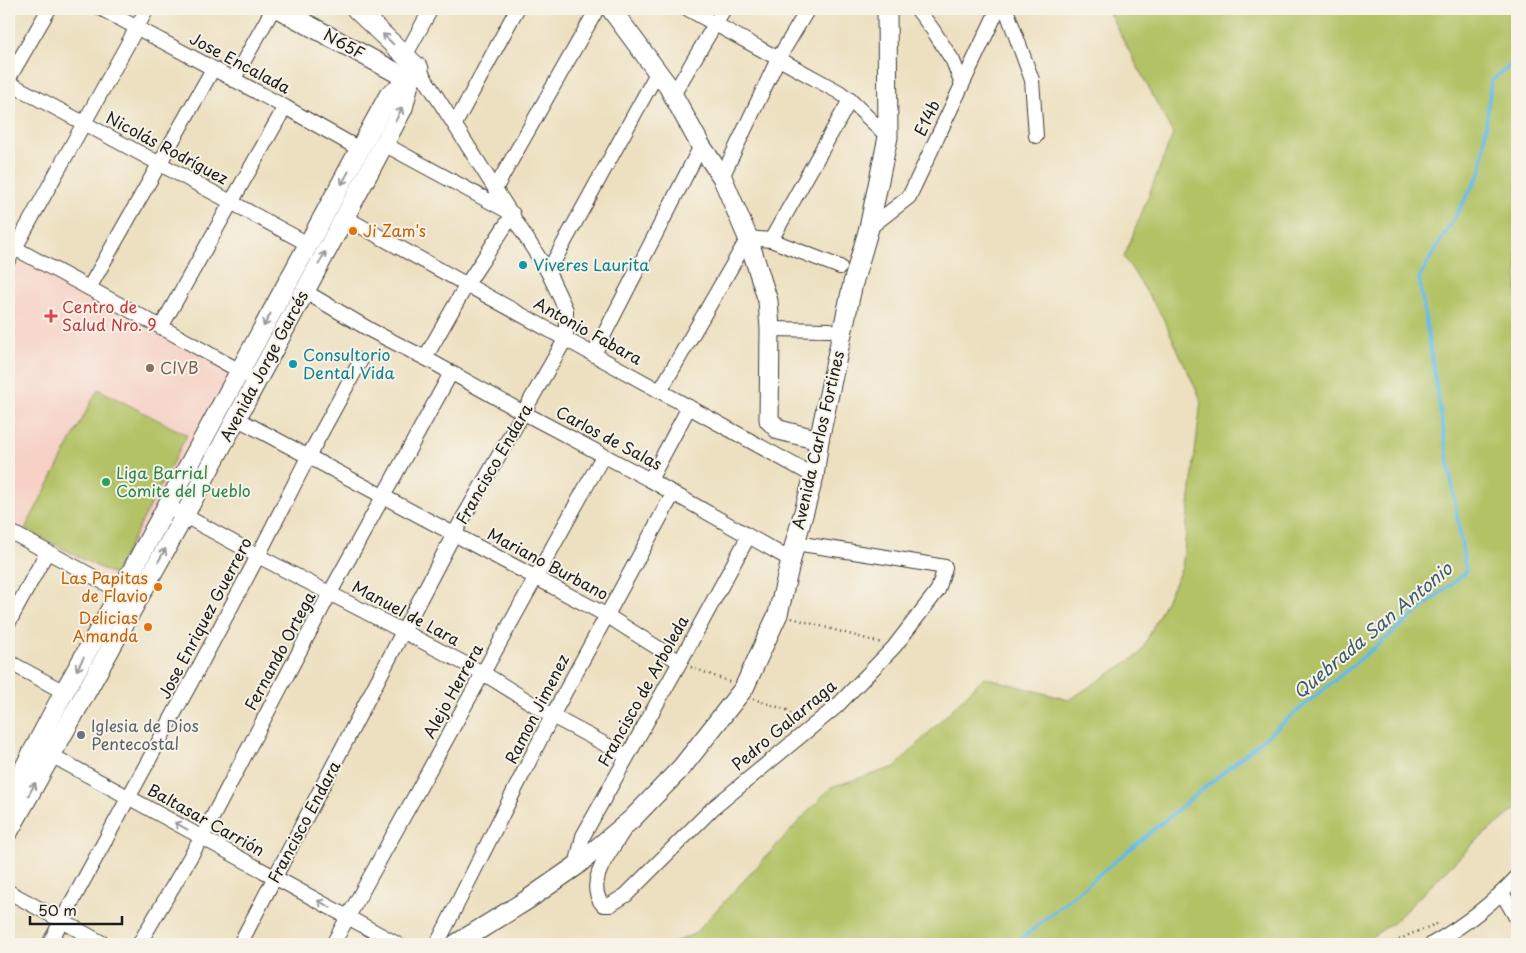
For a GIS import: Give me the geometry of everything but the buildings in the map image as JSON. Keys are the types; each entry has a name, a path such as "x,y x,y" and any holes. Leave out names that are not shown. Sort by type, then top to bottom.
{"street":[{"path":"9,78 49,9"},
{"name":"Jose Encalada","path":"102,9 361,150"},
{"path":"147,9 11,251 89,288 256,380"},
{"path":"233,80 273,9"},
{"name":"N65F","path":"279,9 414,75"},
{"name":"Francisco Endara","path":"240,944 454,534 566,338 566,310 548,272 513,214 495,189 455,124 414,75 405,56 356,9"},
{"path":"405,56 431,9"},
{"path":"455,124 517,9"},
{"path":"495,189 598,9"},
{"path":"611,9 672,95 701,146 722,177 748,238 768,301 770,329 769,420 779,430 819,440"},
{"path":"688,9 839,92 850,100 888,137"},
{"path":"672,95 724,9"},
{"path":"722,177 778,59 808,9"},
{"name":"Avenida Carlos Fortines","path":"456,944 527,900 576,866 632,819 682,767 744,688 778,614 814,476 819,440 853,284 869,228 888,137 887,9"},
{"path":"917,9 953,61 962,84"},
{"name":"E14b","path":"869,228 909,197 998,9"},
{"path":"1006,9 1032,80 1036,136"},
{"path":"89,288 213,69"},
{"path":"548,272 657,73"},
{"name":"Avenida Jorge Garcés","path":"9,797 64,692 184,516 384,144 402,108 414,75"},
{"name":"Avenida Jorge Garcés","path":"9,831 51,755 129,596 167,506 239,371 361,150 389,95 414,75"},
{"name":"Nicolás Rodríguez","path":"9,83 308,244"},
{"path":"771,240 850,100"},
{"path":"161,327 285,107"},
{"path":"384,144 513,214 467,284 425,358"},
{"path":"594,354 701,146"},
{"name":"Antonio Fabara","path":"344,217 814,476"},
{"path":"748,238 771,240 840,267"},
{"path":"660,392 748,238"},
{"name":"Carlos de Salas","path":"304,291 372,331 650,480 748,537 793,552 886,557 945,567"},
{"path":"770,329 830,330"},
{"name":"Jose Enriquez Guerrero","path":"49,944 196,673 308,457 361,360"},
{"name":"Fernando Ortega","path":"139,944 202,837 330,593 451,373"},
{"path":"650,480 689,407"},
{"name":"Mariano Burbano","path":"236,418 606,614 686,665"},
{"name":"Alejo Herrera","path":"333,944 603,456"},
{"name":"Ramon Jimenez","path":"437,944 552,716 673,494"},
{"name":"Manuel de Lara","path":"167,506 258,556 483,673 552,716 627,756"},
{"path":"9,531 129,596"},
{"name":"Francisco de Arboleda","path":"576,866 582,836 627,756 686,665 748,537"},
{"path":"9,622 48,552"},
{"name":"Pedro Galarraga","path":"632,819 599,870 596,892 598,900 603,905 610,905 626,895 712,809 837,706 894,647 938,590 945,567"},
{"path":"9,662 64,692"},
{"name":"Baltasar Carrión","path":"51,755 397,944"},
{"path":"1432,944 1450,940 1517,877"},
{"path":"9,892 104,944"},
{"path":"1502,893 1517,919"}],"path":[{"path":"791,618 887,645"},
{"path":"686,665 731,683"},
{"path":"747,697 787,710 803,722"},
{"path":"1390,944 1441,922 1450,940"}],"shaded area":[{"path":"16,257 232,373 118,581 9,521 9,271"}],"green space":[{"path":"1107,9 1517,9 1517,808 1475,842 1394,922 1361,944 670,944 694,934 831,787 895,767 984,677 1069,700 1140,654 1182,568 1201,400 1162,316 1124,257 1173,134"},
{"name":"Liga Barrial Comite del Pueblo","path":"98,389 187,435 114,575 25,529"}],"waterway":[{"name":"Quebrada San Antonio","path":"1015,944 1466,572 1419,278 1481,172 1491,81 1517,60"}],"place":[{"name":"Ji Zam's","path":"353,231"},
{"name":"Viveres Laurita","path":"523,265"},
{"name":"Centro de Salud Nro. 9","path":"51,316"},
{"name":"Consultorio Dental Vida","path":"293,364"},
{"name":"CIVB","path":"150,368"},
{"name":"Liga Barrial Comite del Pueblo","path":"106,482"},
{"name":"Las Papitas de Flavio","path":"158,587"},
{"name":"Delicias Amanda","path":"148,627"},
{"name":"Iglesia de Dios Pentecostal","path":"81,735"}]}
